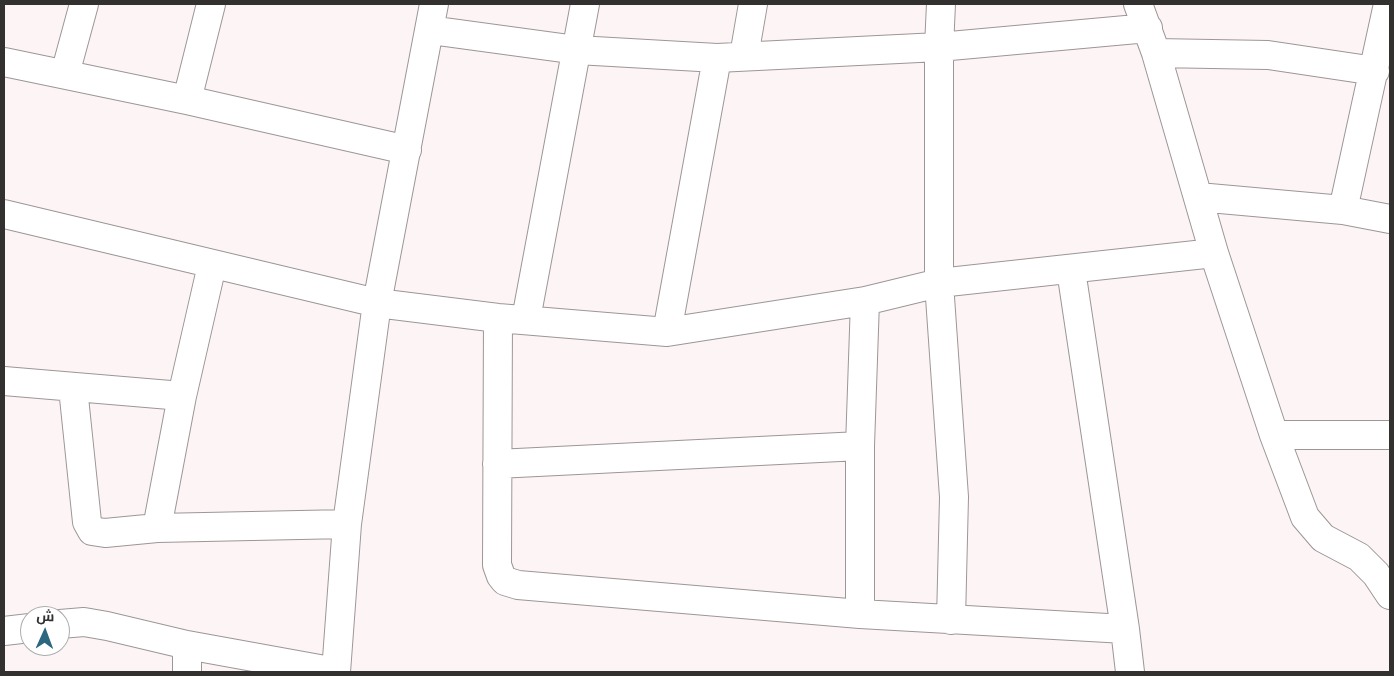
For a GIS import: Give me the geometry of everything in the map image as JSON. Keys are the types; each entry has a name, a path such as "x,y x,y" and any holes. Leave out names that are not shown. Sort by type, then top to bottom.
{"street":[{"path":"65,74 84,4"},
{"path":"187,100 211,4"},
{"path":"70,623 84,622 107,626 187,645 336,672 346,524 377,303 434,4"},
{"path":"526,319 585,4"},
{"path":"744,56 753,4"},
{"path":"941,4 939,47 939,284 954,497 951,620"},
{"path":"1343,210 1375,71 1388,4"},
{"path":"430,30 577,50 717,58 939,47 1148,28 1268,55 1375,71"},
{"path":"1148,28 1214,253 1274,435 1305,517 1323,538 1358,557 1376,574 1390,595"},
{"path":"667,332 717,58"},
{"path":"4,62 187,100 407,150"},
{"path":"1198,197 1343,210 1390,219"},
{"path":"4,214 377,303 498,318 667,332 866,301 939,284 1214,253"},
{"path":"157,528 182,396 212,265"},
{"path":"1071,270 1130,672"},
{"path":"860,614 860,446 866,301"},
{"path":"498,318 497,566 505,581 518,585 860,614 1125,629"},
{"path":"4,381 182,396"},
{"path":"73,388 87,522 92,531 106,533 157,528 346,524"},
{"path":"1274,435 1390,435"},
{"path":"497,464 860,446"},
{"path":"4,631 20,629"},
{"path":"187,645 187,672"}]}
